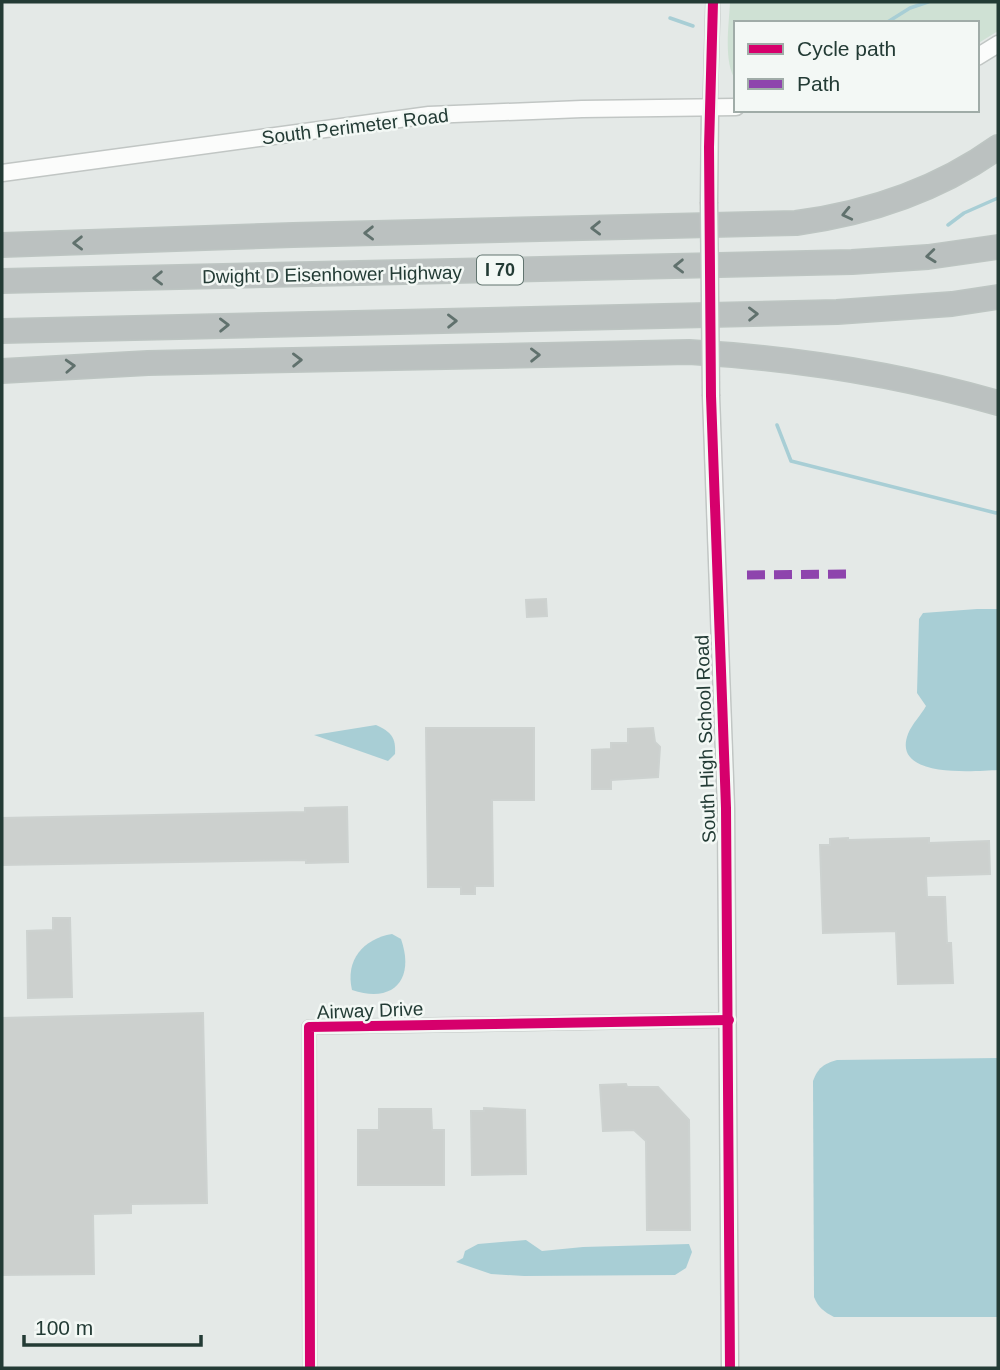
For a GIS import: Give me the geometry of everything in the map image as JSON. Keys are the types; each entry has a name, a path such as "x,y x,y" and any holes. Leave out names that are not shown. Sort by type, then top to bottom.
{"highway":[{"path":"2,245 796,223 860,211 919,192 998,147"},
{"name":"Dwight D Eisenhower Highway","path":"2,281 852,262 928,257 998,247"},
{"path":"2,331 837,312 952,304 998,297"},
{"path":"2,371 148,363 676,352 775,359 853,370 998,403"},
{"path":"853,370 998,415"}],"street":[{"path":"713,2 710,108 734,107"},
{"path":"979,56 998,44"},
{"name":"South Perimeter Road","path":"2,173 406,118 471,113 710,108"},
{"name":"South High School Road","path":"710,108 711,396 724,725 729,1020 730,1368"},
{"name":"Airway Drive","path":"310,1368 309,1027 729,1020"}],"green space":[{"path":"730,2 998,2 998,31 979,43 979,21 734,21 734,77 729,64"}],"water":[{"path":"998,609 998,770 954,771 923,765 912,759 906,749 908,734 926,706 917,693 919,619 923,613"},
{"path":"376,725 389,733 395,743 395,754 388,761 314,735"},
{"path":"392,934 401,939 405,953 403,976 398,985 379,994 352,990 351,969 358,953 373,941"},
{"path":"998,1058 998,1317 834,1317 827,1313 814,1297 813,1081 817,1073 825,1065 837,1060"},
{"path":"526,1240 542,1251 689,1244 692,1252 686,1268 675,1275 524,1276 491,1274 456,1262 463,1258 465,1251 478,1244"}],"building":[{"path":"546,599 547,616 527,617 526,600"},
{"path":"426,728 534,728 534,800 492,800 493,886 475,886 475,894 461,894 461,887 428,887"},
{"path":"653,728 655,742 660,747 658,777 611,780 611,789 592,789 592,750 611,749 611,743 628,743 628,729"},
{"path":"347,807 348,862 306,863 306,860 2,865 2,818 305,812 305,808"},
{"path":"929,838 929,843 989,841 990,874 926,876 927,897 945,897 947,943 951,943 953,983 898,984 896,931 823,933 820,845 830,845 830,839"},
{"path":"53,918 70,918 72,997 28,998 27,931 53,930"},
{"path":"203,1013 207,1203 131,1204 131,1213 93,1214 94,1274 2,1275 2,1018"},
{"path":"626,1084 627,1087 658,1087 689,1120 690,1230 647,1230 646,1141 634,1130 603,1131 600,1085"},
{"path":"484,1108 525,1110 526,1174 472,1175 471,1111 484,1111"},
{"path":"379,1109 431,1109 432,1130 444,1130 444,1185 358,1185 358,1130 379,1130"}],"waterway":[{"path":"889,21 910,8 928,2"},
{"path":"670,18 693,26"},
{"path":"948,225 964,213 998,198"},
{"path":"777,425 791,461 998,512"}],"marked path":[{"path":"747,575 848,574"}],"cycle path":[{"path":"713,2 709,147 711,396 726,808 730,1368"},
{"path":"310,1368 309,1027 729,1020"}]}
